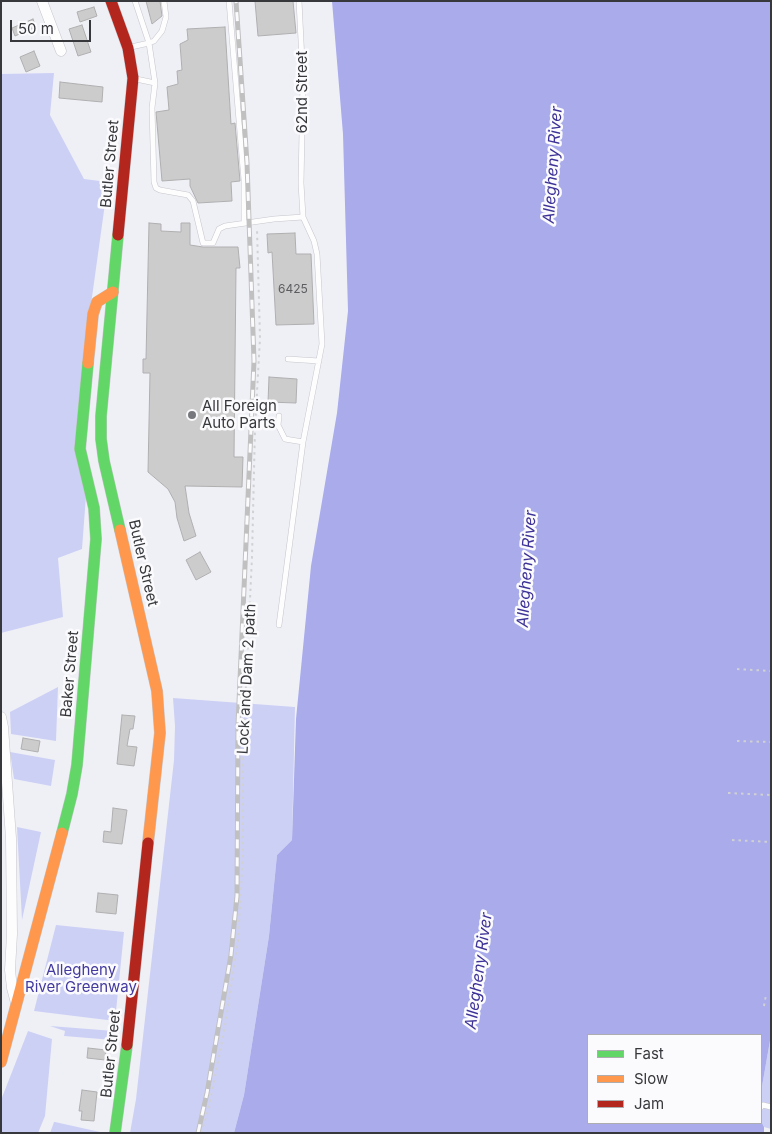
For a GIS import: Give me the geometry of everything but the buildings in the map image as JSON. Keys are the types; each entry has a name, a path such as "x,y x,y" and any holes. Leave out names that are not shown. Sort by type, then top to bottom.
{"main road":[{"name":"Butler Street","path":"111,1 128,48 133,78 101,416 102,450 154,677 159,704 160,726 123,1083 115,1133"},
{"name":"Baker Street","path":"1,1062 72,794 77,765 96,539 94,508 82,455 80,436 93,314 98,302 113,292"}],"street":[{"path":"42,1 61,51"},
{"path":"1,717 4,727 11,838 11,979 16,1006"}],"lane":[{"path":"135,1 149,44 155,83 152,108 154,182 156,188 188,195 192,201 203,243 213,243 219,229 225,226 274,218 303,217 314,241 318,262 322,344 303,442 279,626"},
{"path":"128,48 149,44 154,41 165,22 166,8 164,1"},
{"path":"229,1 244,180 244,223"},
{"name":"62nd Street","path":"298,1 303,81 301,184 303,217"},
{"path":"133,78 155,83"},
{"path":"288,359 318,361"},
{"path":"279,416 278,425 285,440 303,442"}],"path":[{"name":"Lock and Dam 2 path","path":"202,1133 224,1032 238,941 240,911 243,852 243,748 260,338 257,222"},
{"path":"737,670 771,671"},
{"path":"737,741 771,742"},
{"path":"728,793 771,795"},
{"path":"732,840 771,842"},
{"path":"764,1006 766,995"},
{"path":"765,1000 771,1001"}],"green space":[{"path":"54,73 50,115 84,179 108,182 83,362 86,496 82,549 58,558 63,617 1,633 1,74"},
{"path":"58,687 56,741 11,734 10,712"},
{"path":"173,698 295,707 292,840 277,855 269,936 244,1095 234,1133 130,1133 136,1099 174,760 175,726"},
{"path":"10,752 55,760 51,786 14,779"},
{"name":"Allegheny River Greenway","path":"17,827 41,832 22,920"},
{"name":"Allegheny River Greenway","path":"56,925 124,932 115,1021 34,1011"},
{"name":"Allegheny River Greenway","path":"50,1026 114,1031 113,1040 64,1036 65,1031"},
{"name":"Allegheny River Greenway","path":"28,1031 52,1039 45,1116 38,1133 1,1133 1,1100"},
{"path":"771,1035 771,1129 764,1127 762,1123 762,1086"},
{"path":"55,1122 100,1132 50,1133"}],"water":[{"name":"Allegheny River","path":"332,1 771,1 771,1035 762,1086 762,1034 587,1034 587,1124 762,1123 764,1133 234,1133 244,1095 269,936 277,855 292,840 296,719 311,566 337,413 348,311 343,134"}],"railway":[{"path":"198,1133 207,1093 231,955 237,896 238,725 254,361 247,163 236,1"}],"traffic: fast":[{"path":"118,235 101,416 101,439 104,461 120,530"},
{"path":"62,833 77,765 96,539 94,508 80,449 88,363"},
{"path":"115,1133 127,1045"}],"traffic: slow":[{"path":"88,363 93,314 97,302 113,292"},
{"path":"120,530 157,691 160,733 148,843"},
{"path":"1,1062 62,833"}],"traffic: jam":[{"path":"111,1 128,48 133,78 118,235"},
{"path":"127,1045 148,843"}],"place":[{"name":"All Foreign Auto Parts","path":"192,415"}]}
